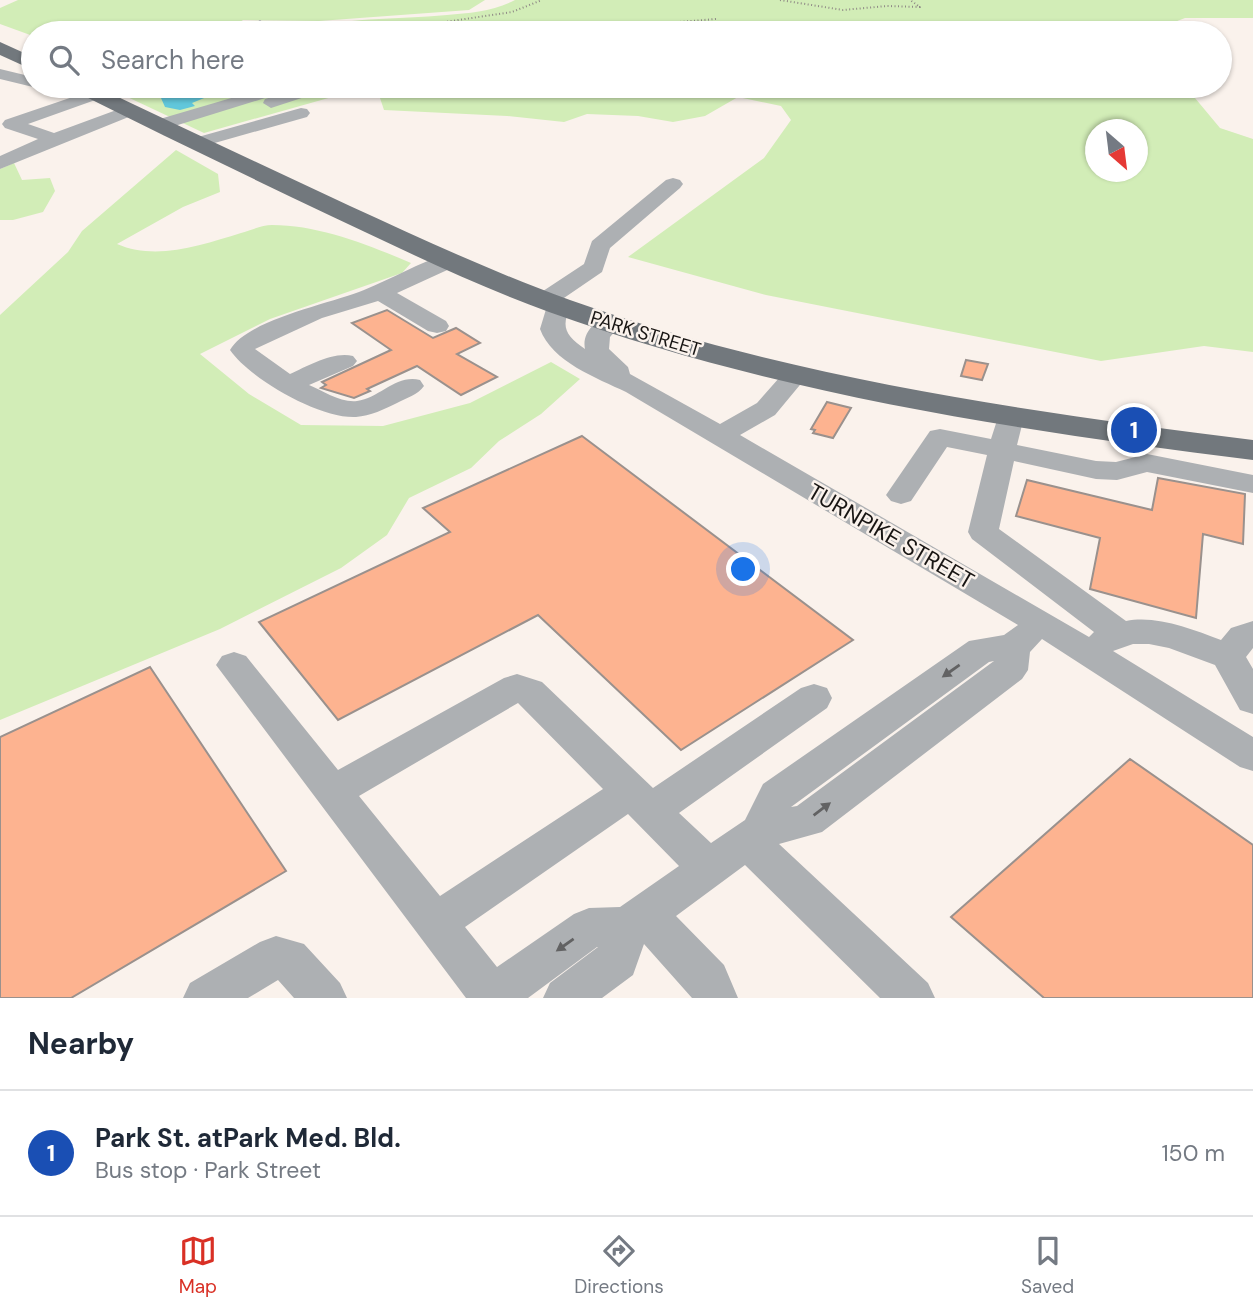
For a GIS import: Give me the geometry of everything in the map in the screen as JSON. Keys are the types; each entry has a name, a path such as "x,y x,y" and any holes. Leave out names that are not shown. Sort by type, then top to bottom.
{"main road":[{"path":"3,52 21,59"},
{"name":"PARK STREET","path":"113,98 159,125 448,261 610,323 710,353 796,374 1010,417 1253,450"}],"street":[{"path":"0,74 21,80"},
{"path":"0,90 21,86"},
{"path":"5,125 93,98"},
{"path":"0,163 54,139 101,98"},
{"path":"159,125 249,98"},
{"path":"206,111 232,115 286,98"},
{"path":"197,143 302,113"},
{"path":"5,125 54,139"},
{"path":"552,303 594,267 600,246 673,184"},
{"path":"411,386 357,409 322,400 249,358 242,351 246,344 314,313 380,293 448,261"},
{"path":"380,293 437,326"},
{"name":"TURNPIKE STREET","path":"552,303 553,331 558,340 587,360 1042,624 1253,756"},
{"path":"610,323 599,332 595,340 596,348 635,386"},
{"path":"290,383 344,361"},
{"path":"719,436 766,409 796,374"},
{"path":"1010,417 983,532 1118,633"},
{"path":"901,495 940,437 1096,470 1117,471 1147,463 1253,484"},
{"path":"233,665 492,997 589,928 637,920 753,836 808,820 1010,670 1013,647 1042,624"},
{"path":"1088,652 1118,633 1136,629 1240,644 1237,677 1253,700"},
{"path":"333,792 517,687 528,692 709,868"},
{"path":"435,923 814,698"},
{"path":"753,836 912,998"},
{"path":"566,998 617,960 637,920"},
{"path":"637,920 708,981 715,998"},
{"path":"206,998 276,957 288,959 324,998"}],"path":[{"path":"452,21 512,12 542,0"},
{"path":"780,0 843,10 887,6 911,9 920,7 910,0"},
{"path":"691,21 716,19"}],"green space":[{"path":"18,0 485,0 469,10 319,21 21,21 21,32 0,24 0,8"},
{"path":"515,0 1253,0 1253,18 1185,18 1177,21 350,21 428,17 499,7"},
{"path":"130,98 328,98 204,133"},
{"path":"380,98 736,98 705,116 673,122 638,116 587,114 564,122 507,116 384,110"},
{"path":"743,98 1195,98 1220,128 1253,139 1253,352 1204,346 1101,361 766,295 628,257 764,158 791,120 781,106"},
{"path":"176,150 218,174 220,192 183,207 117,244 132,249 163,251 195,246 265,226 290,226 343,237 411,263 402,273 270,319 200,354 249,394 301,425 383,426 470,403 551,362 580,379 541,414 499,441 471,468 409,498 387,535 341,568 220,629 0,720 0,315 68,252 82,231"},
{"path":"14,163 22,180 50,178 55,191 43,212 13,220 0,220 0,169"}],"water":[{"path":"161,98 204,98 192,103 195,106 180,110 165,107"}],"building":[{"path":"387,310 433,338 456,328 480,343 457,354 497,377 461,395 417,366 367,389 370,391 354,398 321,388 326,385 322,382 391,350 352,323"},
{"path":"966,360 988,364 982,380 961,376"},
{"path":"827,402 851,408 833,438 813,433 815,430 811,429"},
{"path":"582,436 853,640 681,750 538,615 338,720 259,622 450,532 423,508"},
{"path":"1158,478 1245,494 1243,544 1203,534 1196,618 1090,589 1100,538 1016,516 1027,480 1152,510"},
{"path":"150,667 286,871 71,998 0,998 0,737"},
{"path":"1130,759 1253,845 1253,998 1044,998 951,917"}],"place":[{"name":"Park St. atPark Med. Bld.","path":"1134,430"}]}
